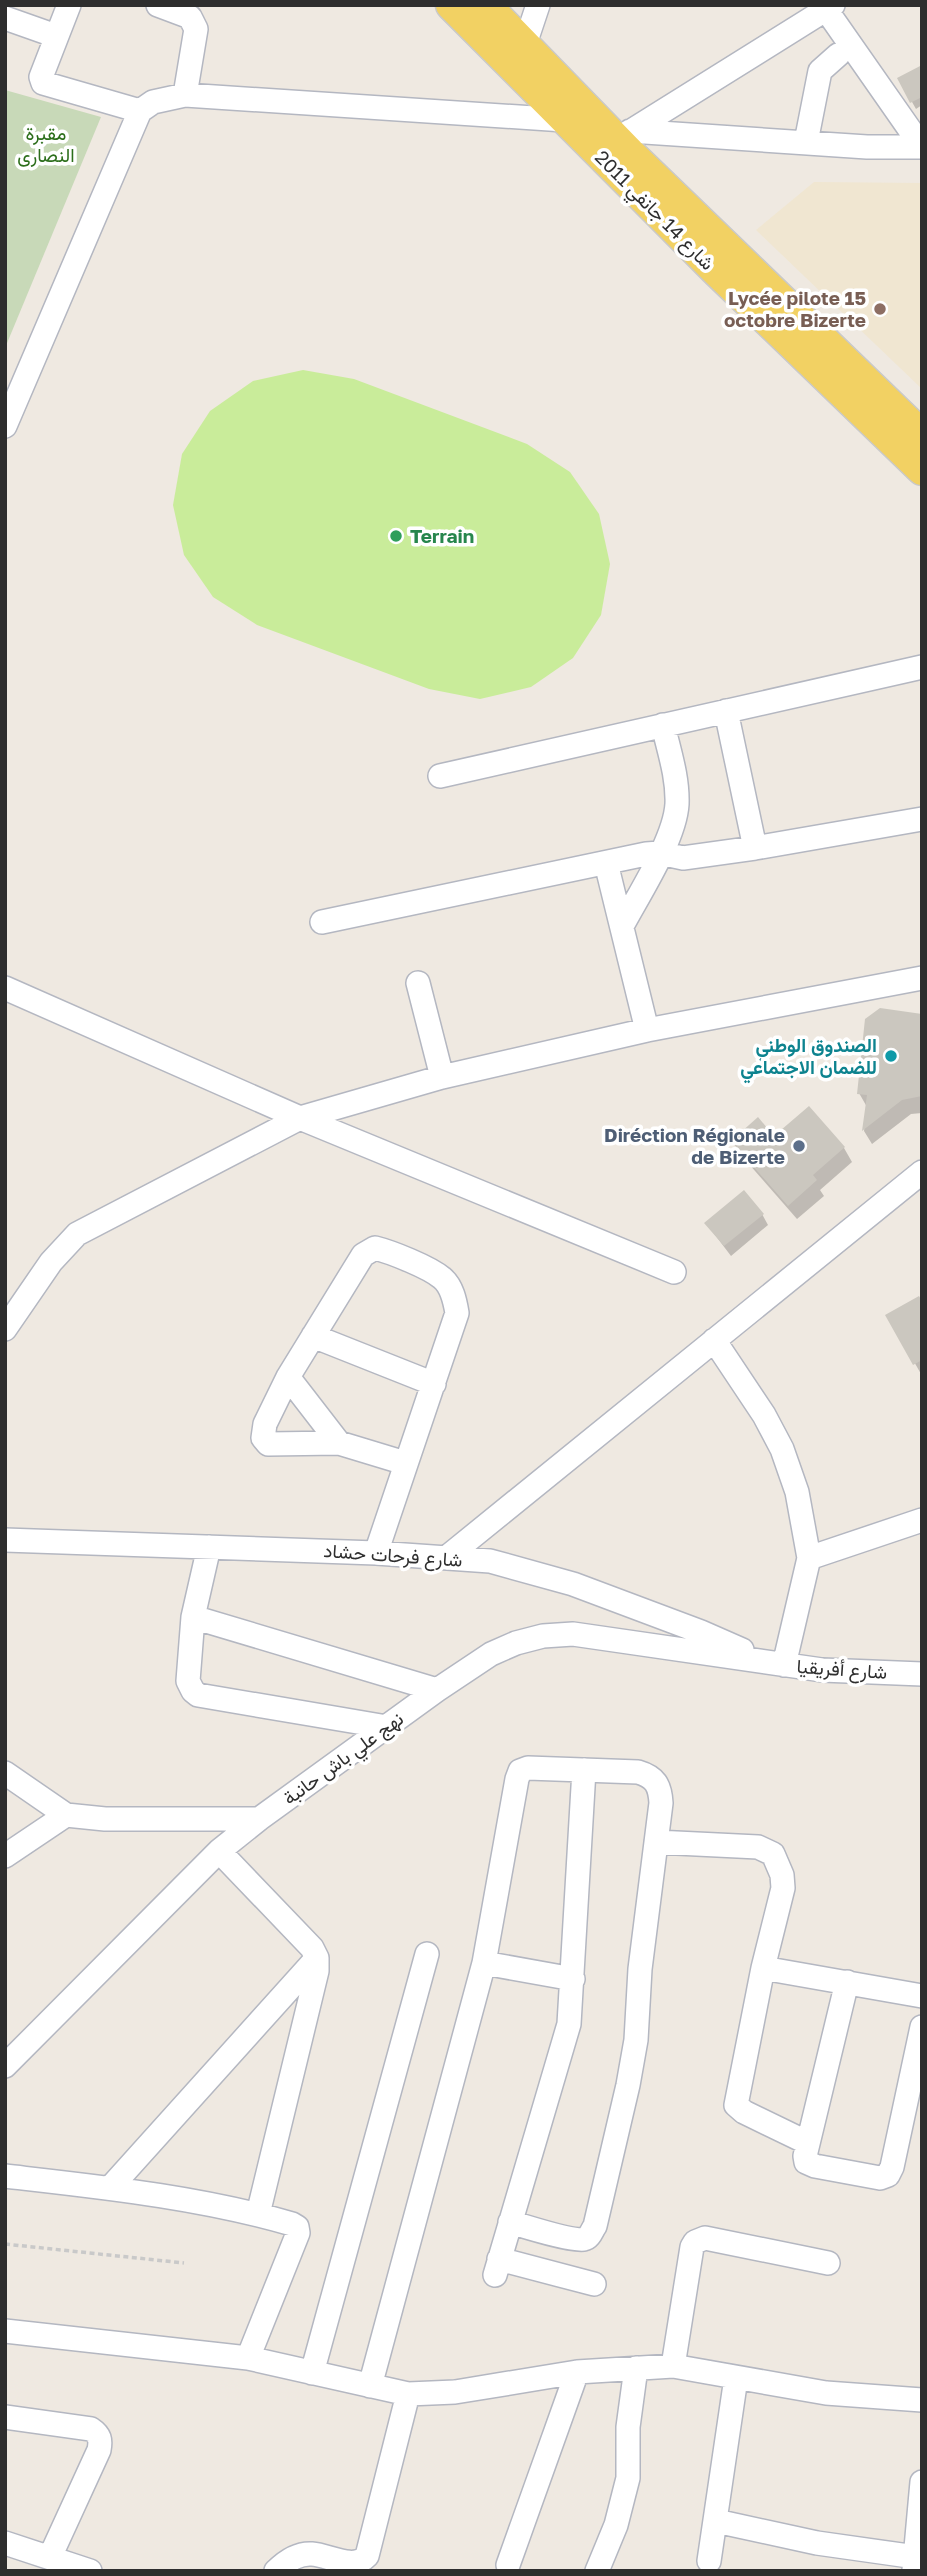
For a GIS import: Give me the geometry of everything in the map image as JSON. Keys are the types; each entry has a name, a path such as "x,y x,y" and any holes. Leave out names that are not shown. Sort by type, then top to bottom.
{"main road":[{"name":"شارع 14 جانفي 2011","path":"451,5 516,53 615,141 922,435"},
{"name":"شارع 14 جانفي 2011","path":"486,5 516,53 564,120 615,141 922,470"}],"street":[{"path":"69,5 41,77 43,83 140,111"},
{"path":"158,5 190,17 197,29 185,95"},
{"path":"516,53 538,5"},
{"path":"830,8 922,147 867,147 806,142 615,141 830,8"},
{"path":"5,18 56,36"},
{"path":"806,142 820,71 838,55"},
{"path":"5,426 140,111 153,103 185,95 564,120"},
{"path":"440,775 922,667"},
{"path":"726,711 755,848"},
{"path":"622,926 673,827 677,805 676,777 663,724"},
{"path":"322,922 660,853 683,858 922,818"},
{"path":"606,863 647,1030"},
{"path":"5,1329 51,1262 77,1234 300,1118 442,1077 647,1030 917,981"},
{"path":"418,983 442,1077"},
{"path":"5,988 300,1118 674,1272"},
{"path":"446,1558 922,1172"},
{"path":"376,1553 457,1313 454,1296 442,1278 390,1251 375,1248 363,1255 288,1377 265,1424 263,1438 268,1444 339,1443 405,1463"},
{"path":"313,1336 434,1384"},
{"path":"714,1340 764,1415 782,1449 797,1492 808,1558 773,1663"},
{"path":"288,1377 339,1443"},
{"path":"808,1558 922,1520"},
{"name":"شارع فرحات حشاد","path":"5,1540 376,1553 490,1561 573,1584 701,1632 773,1663"},
{"path":"209,1547 193,1617 188,1681 193,1691 198,1695 387,1727"},
{"path":"193,1617 436,1690"},
{"name":"نهج علي باش حانبة","path":"5,2066 219,1851 436,1690 491,1654 542,1636 573,1634 773,1663"},
{"name":"شارع أفريقيا","path":"773,1663 822,1670 922,1674"},
{"path":"370,2386 484,1963 520,1771 528,1768 638,1772 656,1780 661,1803 640,1969 636,2040 626,2095 595,2225 590,2235 584,2239 573,2239 510,2222"},
{"path":"584,1770 573,1979 566,2036 497,2267 594,2284"},
{"path":"5,1773 66,1815 105,1819 259,1819"},
{"path":"5,1856 66,1815"},
{"path":"656,1842 758,1847 773,1854 782,1875 783,1888 763,1968 736,2105 744,2112 808,2143"},
{"path":"219,1851 312,1948 317,1958 317,1971 257,2214"},
{"path":"312,2372 428,1954"},
{"path":"110,2188 317,1958"},
{"path":"484,1963 573,1979"},
{"path":"763,1968 922,1996"},
{"path":"846,1982 805,2156 806,2162 880,2178 888,2175 892,2167 922,2027"},
{"path":"5,2176 110,2188 257,2214 297,2227 298,2234 248,2358"},
{"path":"673,2366 692,2247 699,2239 828,2263"},
{"path":"5,2331 248,2358 408,2394 454,2392 576,2372 673,2366 826,2393 922,2400"},
{"path":"597,2571 616,2525 628,2478 628,2427 636,2368"},
{"path":"508,2565 576,2372"},
{"path":"709,2561 736,2378"},
{"path":"276,2571 297,2556 310,2554 355,2563 363,2561 367,2556 408,2394"},
{"path":"5,2417 91,2429 101,2441 50,2557"},
{"path":"716,2521 915,2564 922,2482"},
{"path":"5,2543 90,2571"}],"path":[{"path":"5,2244 184,2263"}],"shaded area":[{"name":"Lycée pilote 15 octobre Bizerte","path":"814,182 922,183 922,389 756,230"}],"green space":[{"name":"مقبرة النصارى","path":"5,90 101,117 5,348"},
{"path":"303,370 354,379 527,444 570,472 599,514 610,564 601,615 573,658 531,687 480,699 429,689 257,625 213,597 184,555 173,505 182,454 210,411 253,381"}],"building":[{"path":"922,65 922,97 910,103 897,78"},
{"name":"الصندوق الوطني للضمان الاجتماعي","path":"880,1008 922,1014 922,1096 902,1100 862,1131 867,1095 857,1094 865,1019"},
{"path":"809,1106 845,1147 813,1175 817,1180 788,1206 731,1141 758,1117 774,1136"},
{"path":"744,1190 764,1214 724,1246 704,1223"},
{"path":"919,1296 922,1301 922,1360 913,1365 885,1315"}],"place":[{"name":"Lycée pilote 15 octobre Bizerte","path":"880,309"},
{"name":"Terrain","path":"396,536"},
{"name":"الصندوق الوطني للضمان الاجتماعي","path":"891,1056"},
{"name":"Diréction Régionale de Bizerte","path":"799,1146"}]}
